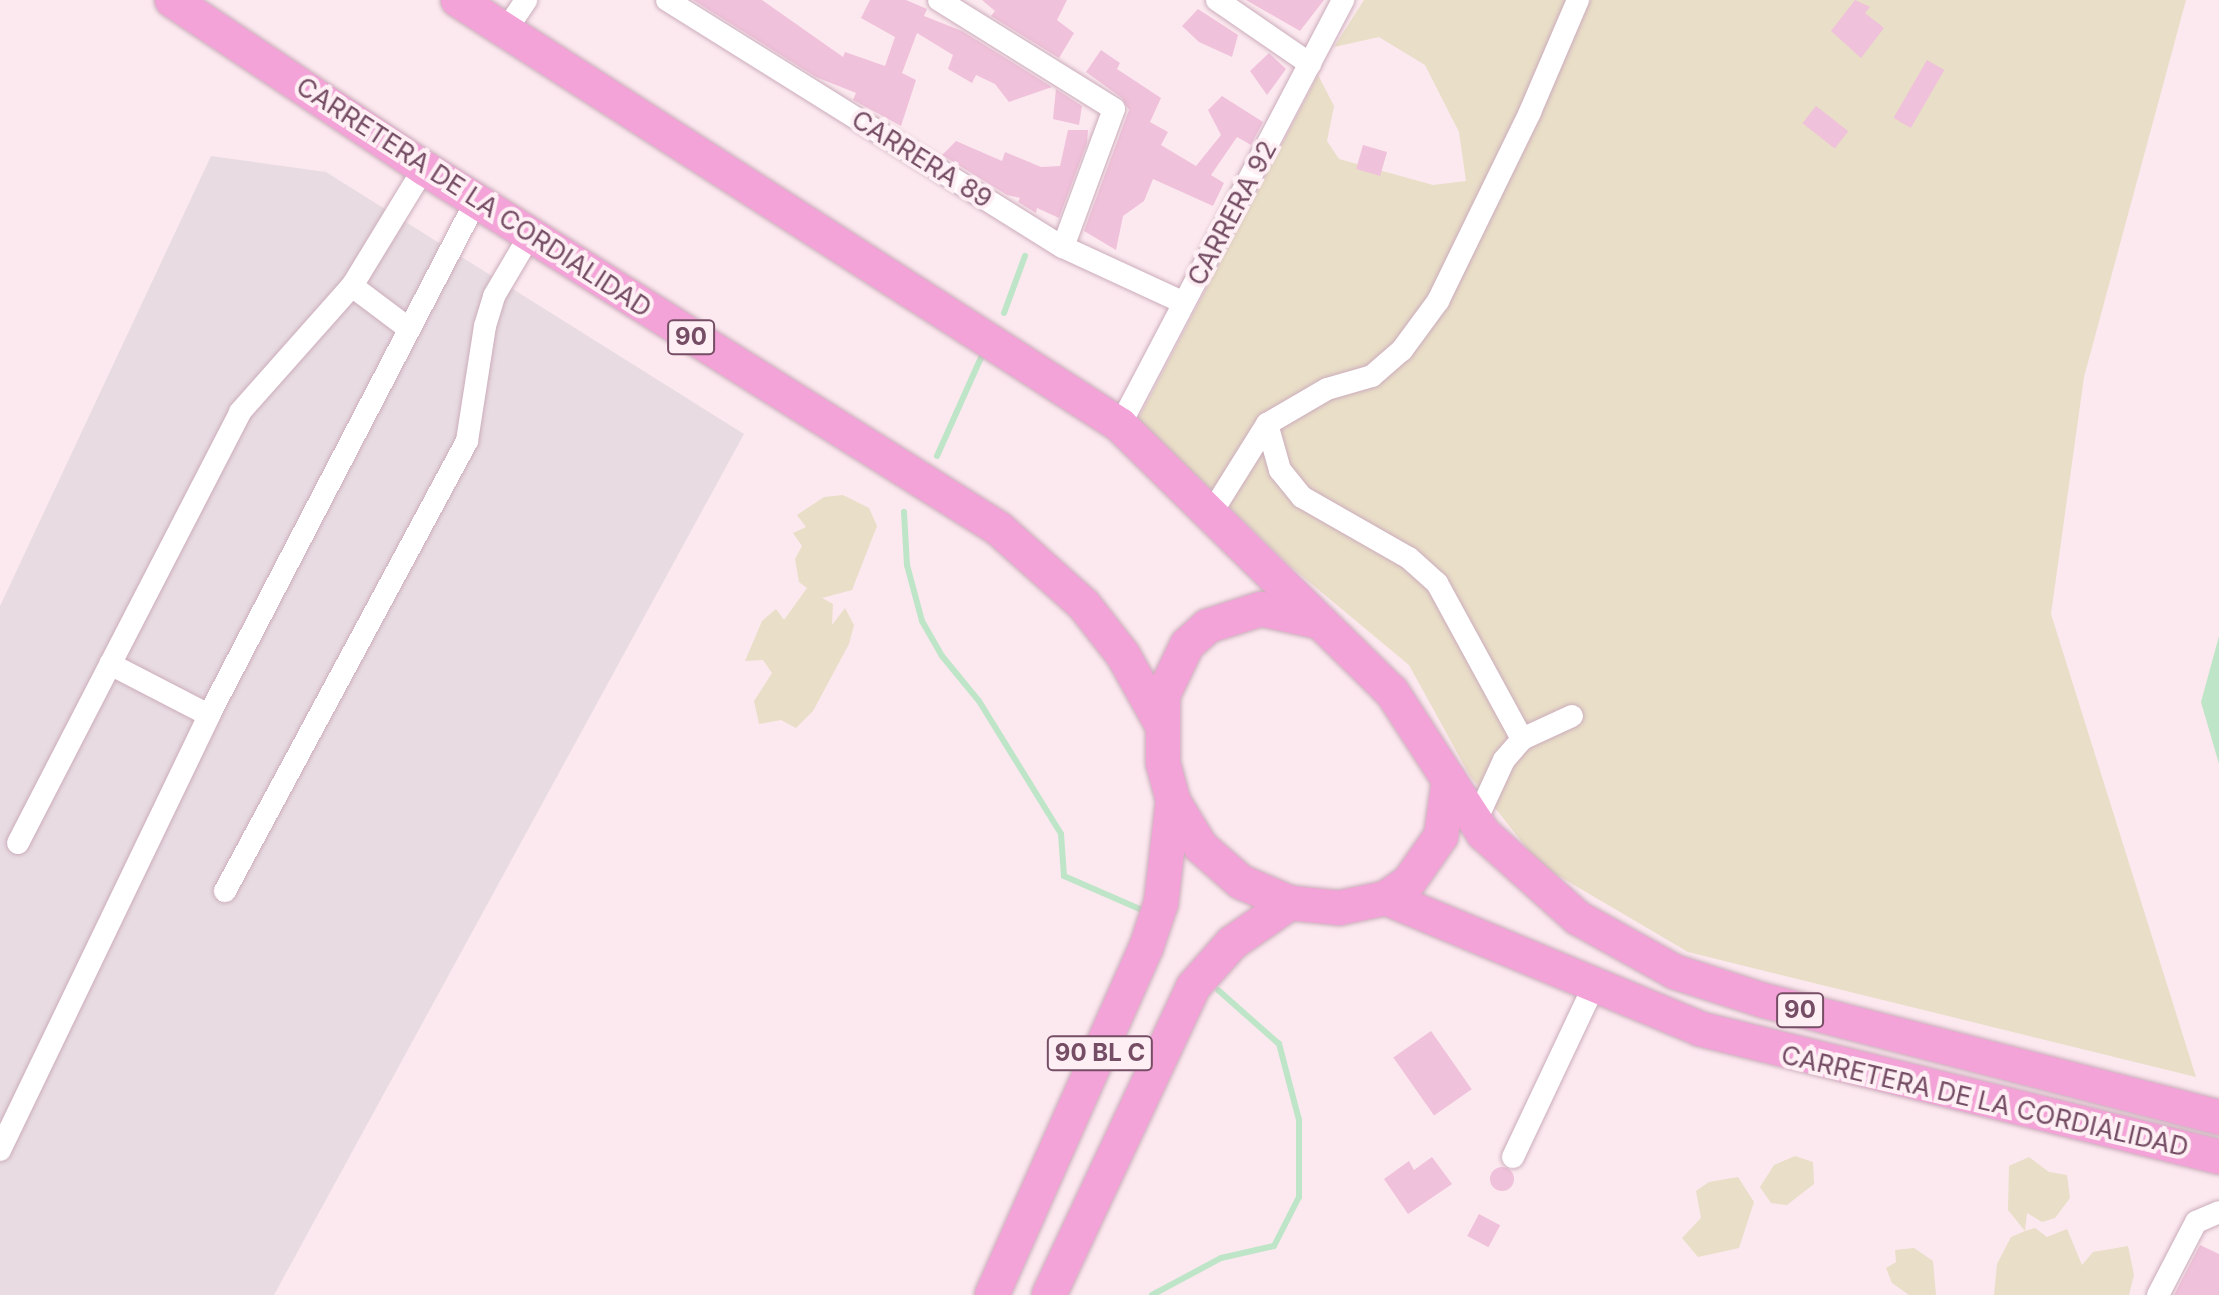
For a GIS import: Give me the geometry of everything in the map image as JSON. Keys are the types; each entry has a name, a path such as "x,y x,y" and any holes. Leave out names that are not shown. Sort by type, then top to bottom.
{"highway":[{"name":"CARRETERA DE LA CORDIALIDAD","path":"172,0 424,168 998,528 1084,605 1123,655 1161,723 1163,763 1173,801 1201,847 1241,882 1290,903 1339,908 1386,898 1424,910 1593,988 1751,1045 2219,1157"},
{"name":"CARRETERA DE LA CORDIALIDAD","path":"458,0 1120,425 1212,512 1315,621 1392,692 1475,823 1526,876 1578,918 1675,972 1762,1000 2219,1117"},
{"path":"1161,723 1171,669 1208,626 1261,609 1315,621"},
{"path":"1386,898 1409,882 1441,836 1449,780"},
{"name":"90 BL C","path":"992,1295 1146,948 1161,903 1173,801"},
{"name":"90 BL C","path":"1049,1295 1193,987 1232,943 1290,903"}],"street":[{"path":"506,30 526,0"},
{"name":"CARRERA 89","path":"667,0 1063,247 1184,303"},
{"path":"939,0 1114,109 1063,247"},
{"path":"1217,0 1310,64"},
{"name":"CARRERA 92","path":"1120,425 1343,0"},
{"path":"1212,512 1267,424 1327,389 1372,376 1402,350 1438,301 1530,112 1578,0"},
{"path":"18,843 240,412 352,286 424,168"},
{"path":"0,1150 209,715 476,201"},
{"path":"225,891 467,441 485,326 494,296 530,235"},
{"path":"352,286 408,328"},
{"path":"1267,424 1280,470 1302,497 1409,558 1437,583 1522,739"},
{"path":"110,664 209,715"},
{"path":"1475,823 1504,760 1522,739 1572,716"},
{"path":"1513,1157 1593,988"},
{"path":"2158,1295 2196,1222 2219,1212"}],"shaded area":[{"path":"1364,0 2186,0 2084,377 2051,614 2196,1077 1688,952 1540,865 1470,776 1409,665 1290,566 1138,419 1318,75 1334,106 1327,141 1339,159 1433,185 1466,181 1459,132 1425,65 1379,37 1334,47"},
{"path":"211,156 326,172 744,434 274,1295 0,1295 0,606"},
{"path":"843,495 869,508 877,526 852,590 822,598 833,604 832,625 845,608 854,625 849,644 813,711 796,728 781,720 759,724 754,701 772,673 763,660 745,661 762,621 776,609 784,620 807,588 799,582 795,559 802,546 793,533 806,527 797,515 824,497"},
{"path":"2219,636 2219,764 2201,702"},
{"path":"1795,1156 1813,1162 1814,1184 1787,1205 1771,1203 1760,1187 1774,1165"},
{"path":"2029,1157 2049,1172 2067,1175 2070,1198 2055,1218 2042,1222 2027,1213 2025,1231 2008,1210 2009,1166"},
{"path":"1738,1177 1754,1202 1739,1248 1698,1257 1682,1238 1701,1218 1696,1191 1709,1182"},
{"path":"2035,1228 2047,1237 2067,1229 2082,1265 2093,1252 2128,1246 2134,1275 2129,1295 1994,1295 1997,1264 2011,1237"},
{"path":"1914,1248 1933,1261 1936,1295 1909,1295 1892,1283 1886,1268 1896,1262 1895,1250"}],"building":[{"path":"693,0 762,0 843,57 845,52 885,66 895,37 861,18 870,0 906,0 927,9 924,16 962,31 1052,87 1009,102 995,84 976,75 972,83 948,69 953,55 917,33 902,73 916,80 901,126 853,100 856,93 816,77"},
{"path":"982,0 1067,0 1057,20 1074,33 1059,58 991,16 995,11"},
{"path":"1246,0 1324,0 1300,31"},
{"path":"1855,0 1870,7 1865,13 1884,28 1861,58 1831,31"},
{"path":"1198,9 1238,35 1232,57 1199,42 1182,26"},
{"path":"1101,50 1120,63 1117,69 1161,98 1150,122 1168,132 1161,145 1196,166 1221,135 1208,110 1222,96 1263,122 1251,145 1237,137 1211,175 1224,183 1213,206 1153,179 1144,201 1123,216 1116,250 1084,231 1129,110 1122,98 1086,72"},
{"path":"1269,53 1286,69 1267,95 1250,71"},
{"path":"1927,60 1944,70 1911,128 1894,118"},
{"path":"1056,89 1082,106 1079,125 1053,119"},
{"path":"1816,106 1848,131 1835,149 1802,123"},
{"path":"1068,130 1088,130 1087,143 1059,218 1037,208 1036,213 1018,202 1020,198 1007,195 942,155 956,141 1002,161 1005,152 1041,167 1060,166"},
{"path":"1363,145 1387,152 1380,176 1356,169"},
{"path":"1431,1031 1472,1089 1434,1116 1393,1057"},
{"path":"1432,1157 1452,1184 1408,1214 1384,1179 1409,1161 1414,1170"},
{"path":"1502,1167 1511,1170 1514,1179 1511,1188 1502,1191 1493,1188 1490,1179 1493,1170"},
{"path":"1479,1214 1500,1225 1488,1247 1467,1236"},
{"path":"2200,1245 2219,1254 2219,1295 2174,1295"}],"waterway":[{"path":"1004,313 1025,256"},
{"path":"937,456 984,351"},
{"path":"904,512 907,565 922,621 942,656 979,701 1061,834 1064,876 1144,911"},
{"path":"1152,1295 1221,1258 1274,1246 1299,1197 1299,1120 1279,1044 1218,990"}]}
